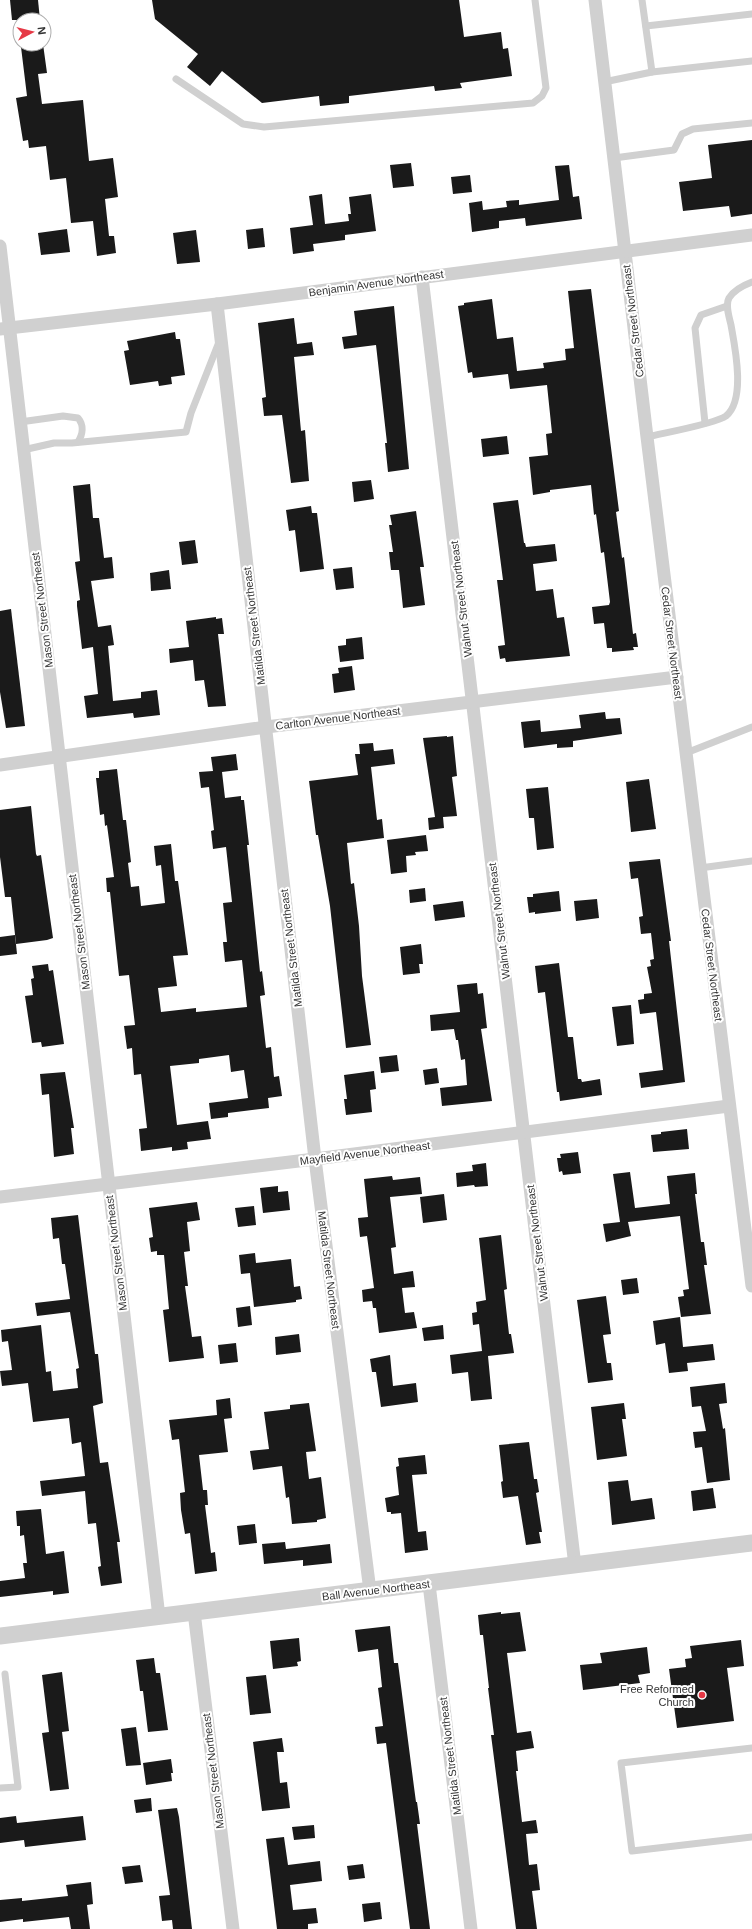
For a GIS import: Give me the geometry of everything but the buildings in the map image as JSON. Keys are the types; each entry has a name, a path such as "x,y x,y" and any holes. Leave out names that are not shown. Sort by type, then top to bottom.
{"street":[{"name":"Cedar Street Northeast","path":"595,0 729,1106 747,1203 752,1286"},
{"name":"Benjamin Avenue Northeast","path":"5,328 217,304 752,235"},
{"name":"Mason Street Northeast","path":"0,246 5,328 20,422 159,1617"},
{"name":"Walnut Street Northeast","path":"422,277 575,1566"},
{"name":"Matilda Street Northeast","path":"217,304 315,1159 370,1591"},
{"name":"Carlton Avenue Northeast","path":"0,765 266,727 677,677"},
{"name":"Mayfield Avenue Northeast","path":"0,1197 315,1159 729,1106"},
{"name":"Ball Avenue Northeast","path":"0,1636 752,1544"},
{"name":"Matilda Street Northeast","path":"429,1584 471,1929"},
{"name":"Mason Street Northeast","path":"194,1612 233,1929"}],"lane":[{"path":"176,79 243,124 264,127 533,103 542,96 546,88 535,0"},
{"path":"642,0 652,72"},
{"path":"646,26 752,14"},
{"path":"604,82 652,72 752,61"},
{"path":"614,158 674,150 682,134 693,129 752,123"},
{"path":"647,437 705,424 727,416 738,397 734,345 727,306 729,298 735,292 752,282"},
{"path":"705,424 695,328 701,315 727,306"},
{"path":"23,450 54,443 186,432 191,413 221,337"},
{"path":"20,422 63,416 78,418 81,421 82,431 78,442"},
{"path":"686,753 752,727"},
{"path":"700,868 752,861"},
{"path":"0,1788 18,1787 5,1674"},
{"path":"752,1748 621,1763 632,1851 752,1837"}],"place":[{"name":"Free Reformed Church","path":"702,1695"}]}
